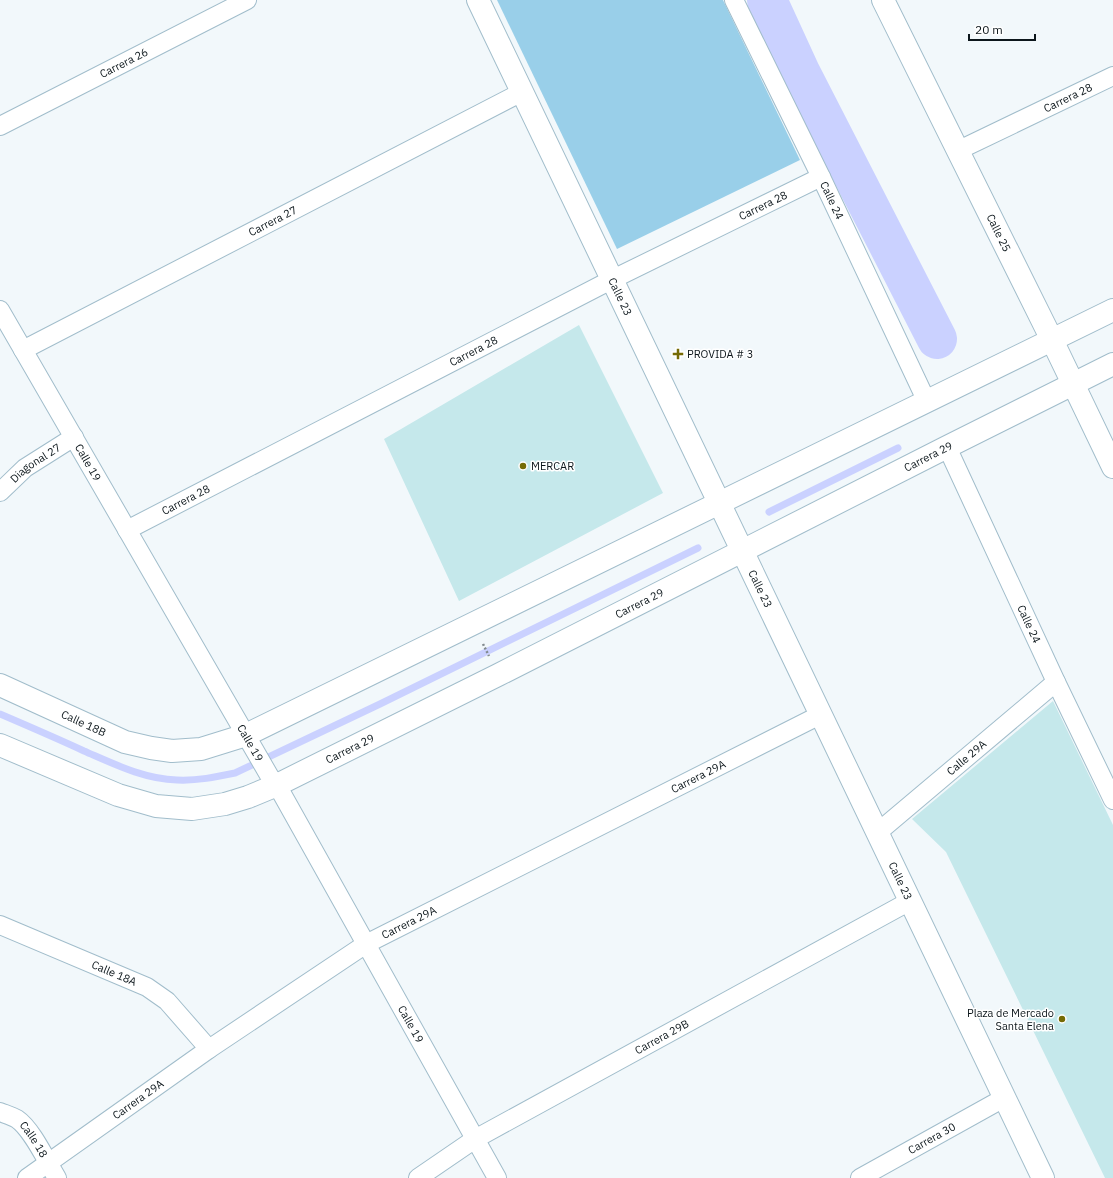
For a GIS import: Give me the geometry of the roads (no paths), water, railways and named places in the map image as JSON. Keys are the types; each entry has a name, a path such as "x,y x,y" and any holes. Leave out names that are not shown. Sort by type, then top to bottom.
{"street":[{"name":"Carrera 26","path":"0,126 247,0"},
{"name":"Calle 23","path":"478,0 1042,1178"},
{"name":"Calle 24","path":"734,0 822,177 927,402"},
{"name":"Calle 25","path":"883,0 1052,340 1113,467"},
{"name":"Carrera 28","path":"957,151 1113,76"},
{"name":"Carrera 27","path":"23,350 522,92"},
{"name":"Carrera 28","path":"127,530 611,280 822,177"},
{"name":"Calle 19","path":"0,310 274,781 497,1178"},
{"path":"250,742 719,504 1113,310"},
{"name":"Carrera 29","path":"0,745 118,795 156,806 192,809 225,804 248,798 274,781 742,552 1113,364"},
{"name":"Diagonal 27","path":"0,492 26,468 74,437"},
{"name":"Calle 24","path":"947,447 1056,682 1113,800"},
{"name":"Calle 29A","path":"877,833 1056,682"},
{"name":"Calle 18B","path":"0,685 125,742 151,748 172,751 201,749 250,742"},
{"name":"Carrera 29A","path":"27,1178 53,1171 209,1050 366,944 820,715"},
{"name":"Carrera 29B","path":"418,1178 475,1139 910,901"},
{"name":"Calle 18A","path":"0,925 147,987 167,1001 209,1050"},
{"name":"Carrera 30","path":"860,1178 1004,1098"},
{"name":"Calle 18","path":"0,1112 18,1119 32,1135 53,1171"}],"waterway":[{"path":"767,0 801,74 937,339"},
{"path":"769,512 898,448"},
{"path":"0,714 118,766 141,774 165,779 192,780 235,773 380,704 698,548"}],"place":[{"name":"PROVIDA # 3","path":"678,354"},
{"name":"MERCAR","path":"523,466"},
{"name":"Plaza de Mercado Santa Elena","path":"1062,1019"}]}
